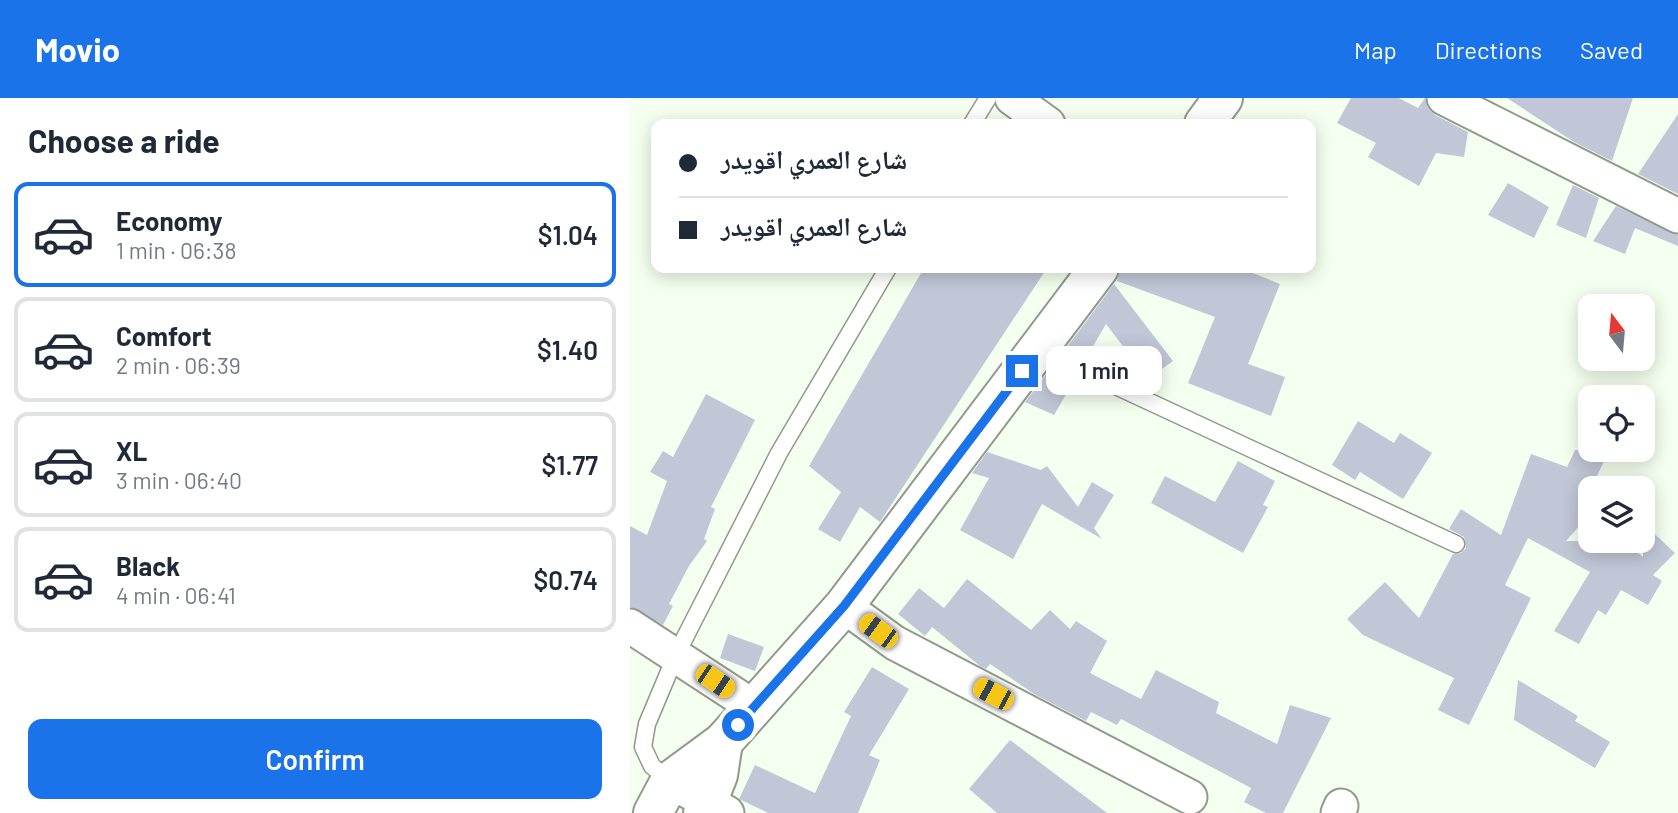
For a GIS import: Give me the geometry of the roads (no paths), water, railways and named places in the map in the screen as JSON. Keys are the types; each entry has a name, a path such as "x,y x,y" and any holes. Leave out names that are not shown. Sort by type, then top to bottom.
{"street":[{"path":"1012,98 1041,119"},
{"path":"1208,119 1223,98"},
{"path":"1444,98 1678,216"},
{"path":"661,797 723,742 844,606 1095,273"},
{"path":"844,606 895,643 1190,797"},
{"path":"630,626 754,707"},
{"path":"661,797 713,810 723,742"}],"lane":[{"path":"975,119 988,98"},
{"path":"661,797 643,747 647,724 676,655 779,453 885,273"},
{"path":"1038,350 1456,544"}]}
